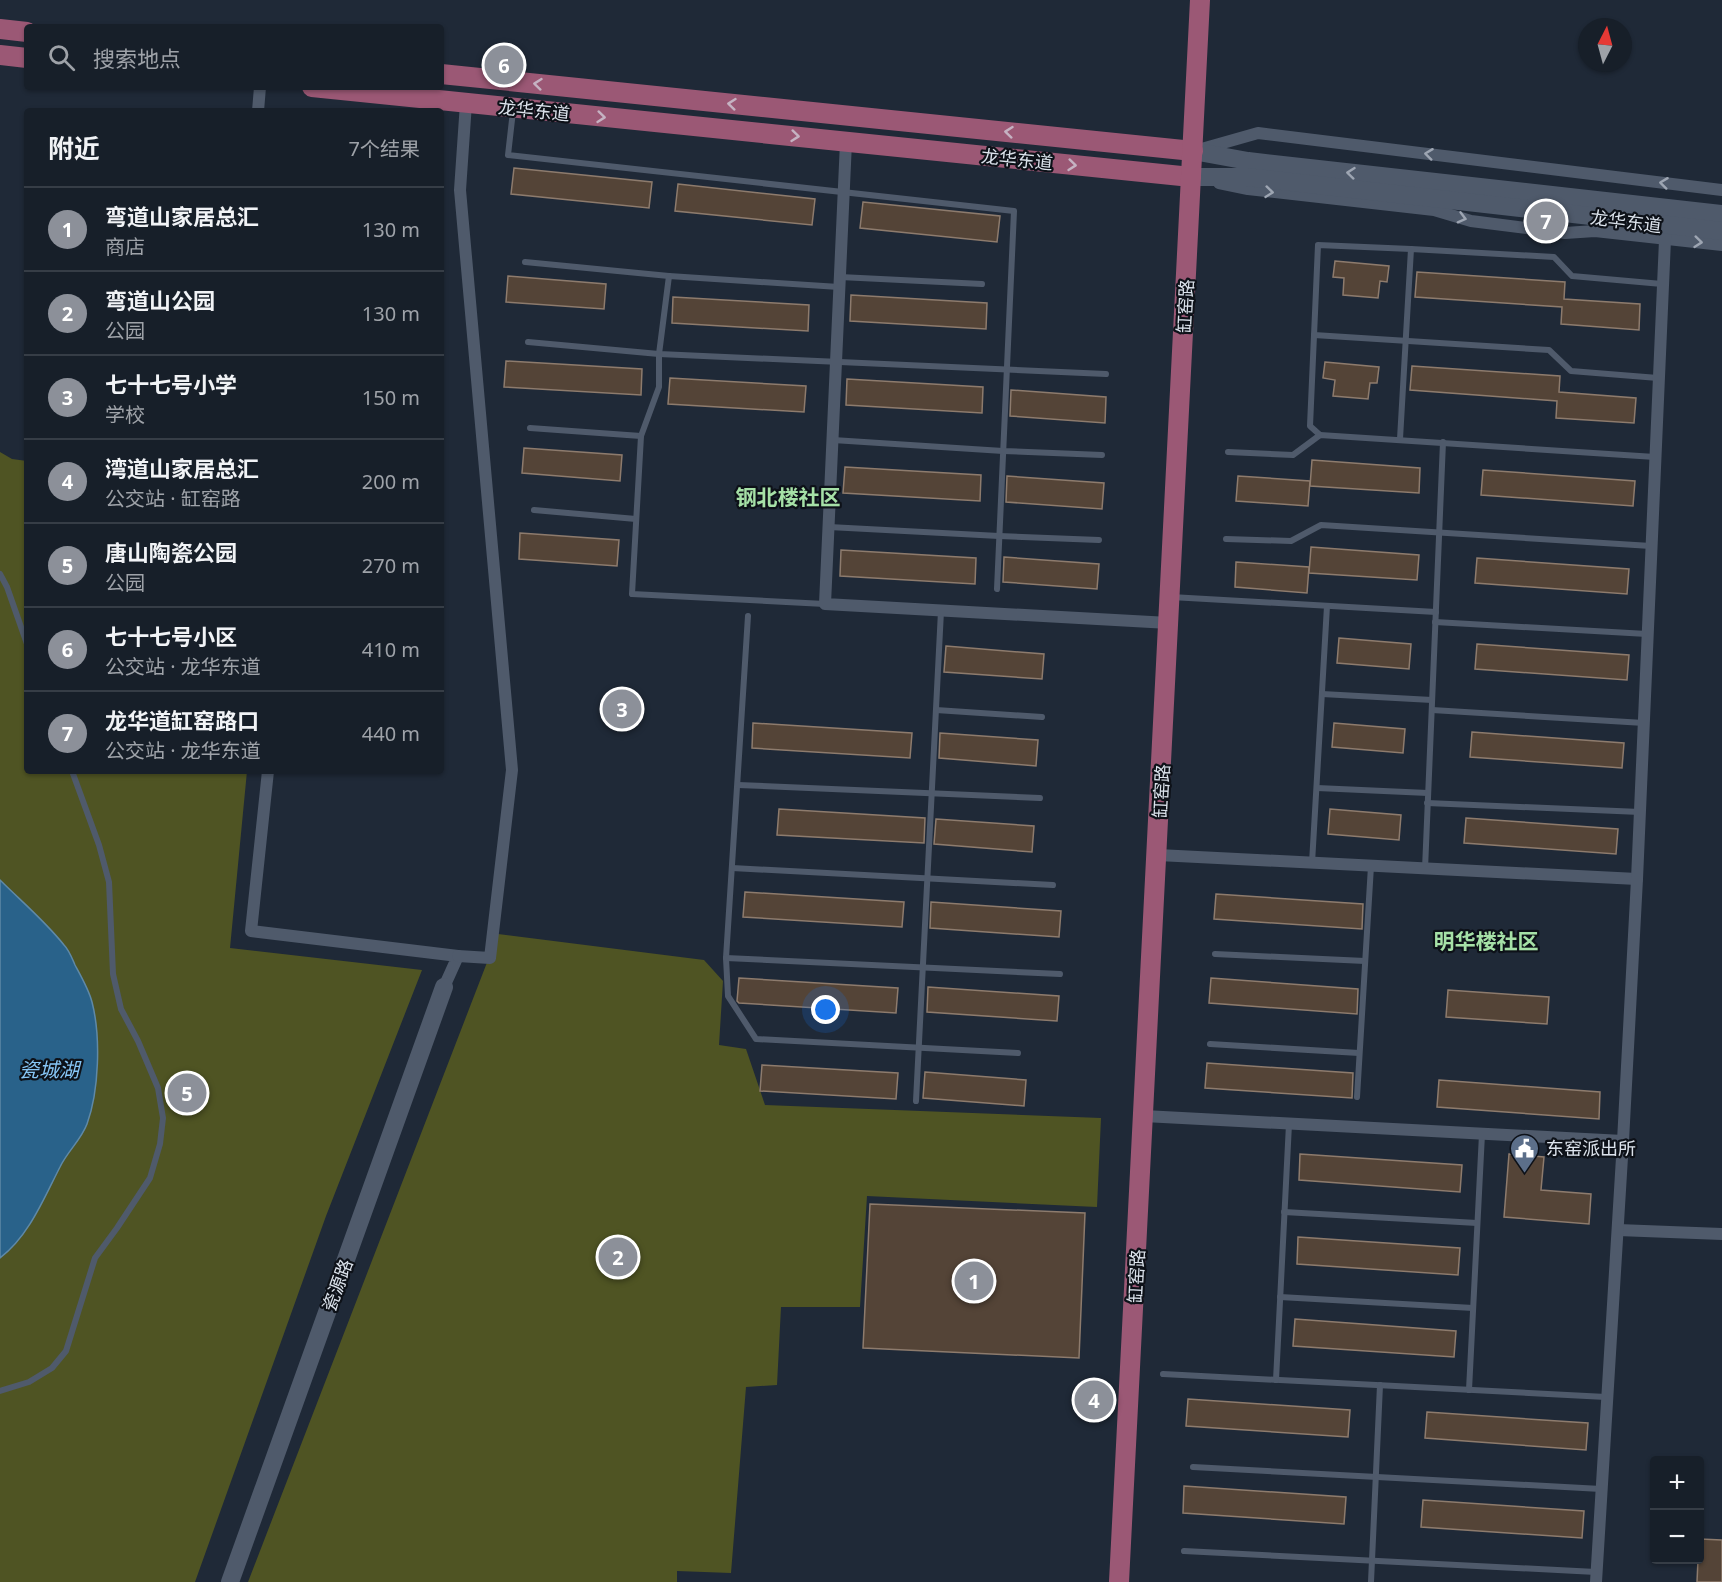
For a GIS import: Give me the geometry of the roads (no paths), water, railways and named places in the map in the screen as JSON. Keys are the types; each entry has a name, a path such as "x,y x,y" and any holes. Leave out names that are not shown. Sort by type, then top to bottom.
{"main road":[{"name":"缸窑路","path":"1119,1582 1200,0"},
{"path":"0,29 24,32"},
{"path":"0,55 24,58"},
{"name":"龙华东道","path":"444,74 1193,151 1665,224 1722,214"},
{"name":"龙华东道","path":"341,90 1191,177 1248,177 1722,231"},
{"name":"瓷源路","path":"230,1582 444,987"}],"street":[{"path":"258,108 260,90"},
{"path":"268,774 251,931 490,958 512,770 460,190 466,103"},
{"path":"1193,151 1258,134 1722,190"},
{"path":"846,142 825,604 1169,623"},
{"path":"1596,1577 1637,879 1665,224 1722,245"},
{"path":"1158,855 1637,879"},
{"path":"444,987 458,956"},
{"path":"1144,1116 1623,1141"},
{"path":"1618,1230 1722,1234"}],"lane":[{"path":"513,108 508,155 1014,211 997,589"},
{"path":"1655,457 1320,435 1310,426 1318,245 1554,257 1572,276 1662,284"},
{"path":"1401,439 1411,249"},
{"path":"525,262 669,276 982,284"},
{"path":"669,276 659,354 658,387 641,436 632,594 825,604"},
{"path":"1314,335 1549,350 1571,371 1658,378"},
{"path":"528,342 659,354 1106,374"},
{"path":"530,428 641,436"},
{"path":"1228,452 1293,455 1320,435"},
{"path":"832,440 1102,455"},
{"path":"1425,869 1443,442"},
{"path":"534,510 636,519"},
{"path":"1226,538 1291,541 1321,525 1651,546"},
{"path":"828,527 1099,540"},
{"path":"0,574 24,635"},
{"path":"1171,597 1436,612"},
{"path":"1312,863 1327,606"},
{"path":"916,1101 941,610"},
{"path":"748,616 726,958 728,996 756,1039 1018,1053"},
{"path":"1436,622 1647,634"},
{"path":"1322,694 1432,700"},
{"path":"936,710 1042,717"},
{"path":"1432,710 1644,723"},
{"path":"0,1391 29,1382 52,1368 66,1351 95,1258 150,1178 160,1144 163,1118 158,1088 138,1041 121,1009 113,974 109,882 99,845 73,774"},
{"path":"738,784 1040,798"},
{"path":"1317,788 1428,793"},
{"path":"1427,803 1640,812"},
{"path":"1357,1097 1371,866"},
{"path":"732,868 1053,885"},
{"path":"1215,954 1365,961"},
{"path":"726,958 1060,974"},
{"path":"1210,1044 1359,1053"},
{"path":"1276,1380 1289,1123"},
{"path":"1469,1390 1482,1134"},
{"path":"1284,1212 1478,1223"},
{"path":"1280,1297 1473,1308"},
{"path":"1163,1374 1606,1397"},
{"path":"1371,1582 1380,1385"},
{"path":"1193,1467 1601,1489"},
{"path":"1185,1551 1372,1560 1596,1577"}],"water":[{"name":"瓷城湖","path":"0,880 49,928 69,952 91,997 98,1047 94,1096 87,1124 63,1162 28,1228 0,1258"}],"place":[{"name":"七十七号小区","path":"504,65"},
{"name":"龙华道缸窑路口","path":"1546,221"},
{"name":"七十七号小学","path":"622,709"},
{"name":"唐山陶瓷公园","path":"187,1093"},
{"name":"东窑派出所","path":"1525,1174"},
{"name":"弯道山公园","path":"618,1257"},
{"name":"弯道山家居总汇","path":"974,1281"},
{"name":"湾道山家居总汇","path":"1094,1400"}],"district":[{"name":"钢北楼社区","path":"788,497"},
{"name":"明华楼社区","path":"1486,941"}]}
